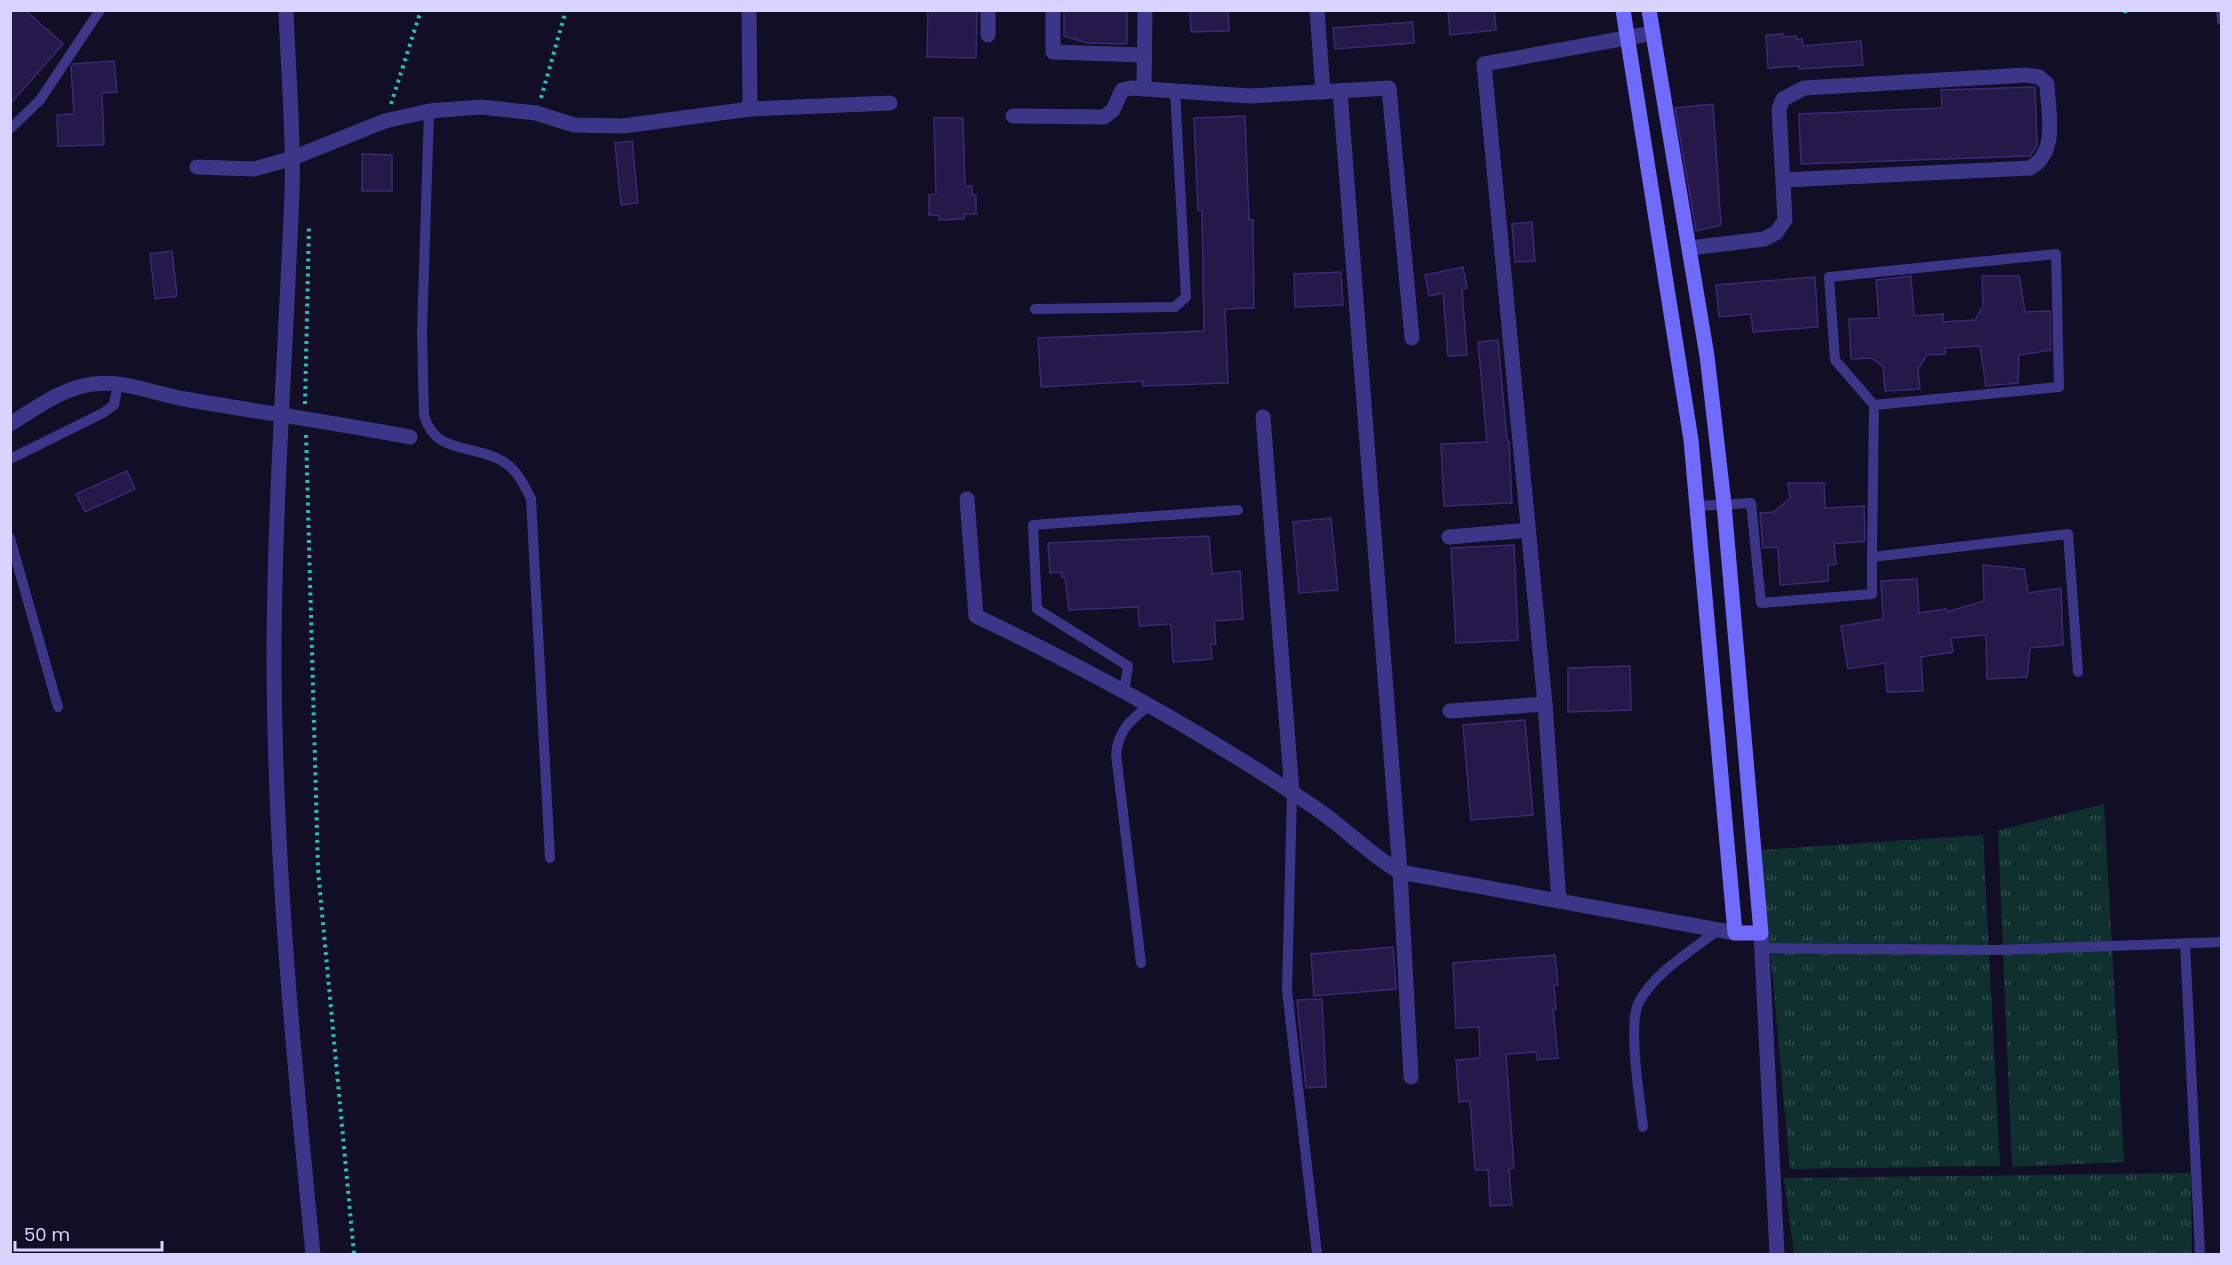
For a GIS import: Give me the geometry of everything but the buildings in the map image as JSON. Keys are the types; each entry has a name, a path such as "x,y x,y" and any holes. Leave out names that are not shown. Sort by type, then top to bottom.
{"street":[{"path":"286,10 292,190 281,413 274,648 277,801 288,983 314,1254"},
{"path":"749,10 750,109"},
{"path":"988,10 988,35"},
{"path":"1053,10 1053,52 1144,55"},
{"path":"1144,89 1145,10"},
{"path":"1317,10 1323,92"},
{"path":"1623,10 1665,264 1691,440 1735,933"},
{"path":"1649,10 1707,356 1724,504 1762,941 1777,1254"},
{"path":"1559,901 1545,704 1484,64 1653,33"},
{"path":"1690,248 1764,239 1776,233 1785,220 1779,109 1783,99 1804,88 2026,75 2039,77 2047,84 2049,146 2041,162 2030,168 1783,180"},
{"path":"1013,116 1104,117 1113,110 1122,90 1144,89 1250,96 1389,88 1412,338"},
{"path":"1340,91 1400,872 1411,1077"},
{"path":"197,167 254,170 290,159 385,121 429,111 481,107 537,113 574,125 623,126 750,109 890,103"},
{"path":"10,424 66,391 83,386 118,383 184,399 281,413 410,437"},
{"path":"1263,417 1292,793"},
{"path":"967,499 976,616 1040,646 1148,706 1319,810 1374,857 1400,872 1719,929 1762,941"},
{"path":"1449,537 1528,530"},
{"path":"1450,711 1545,704"}],"lane":[{"path":"10,129 40,100 100,10"},
{"path":"2220,10 2222,21"},
{"path":"1035,309 1175,307 1186,297 1175,91"},
{"path":"429,111 422,332 424,415 427,426 440,442 503,462 520,477 531,499 550,858"},
{"path":"1697,506 1751,503 1761,603 1872,594 1874,405 1835,360 1829,276 2056,254 2059,387 1874,405"},
{"path":"10,459 103,414 114,405 118,383"},
{"path":"1124,692 1128,666 1037,609 1033,525 1238,510"},
{"path":"1872,557 2068,534 2078,672"},
{"path":"10,538 58,707"},
{"path":"1141,963 1116,754 1118,737 1123,727 1148,706"},
{"path":"1292,793 1287,990 1317,1254"},
{"path":"1643,1127 1635,1040 1638,1005 1656,980 1719,929"},
{"path":"1762,941 1996,950 2222,942"},
{"path":"2185,943 2200,1254"}],"path":[{"path":"385,121 421,10"},
{"path":"537,113 566,10"},
{"path":"2125,10 2126,16"},
{"path":"309,214 305,418 318,870 354,1254"}],"green space":[{"path":"2104,804 2124,1162 2012,1167 1998,830"},
{"path":"1983,835 2000,1166 1790,1169 1761,850"},
{"path":"2191,1173 2192,1254 1794,1254 1784,1178"}]}
